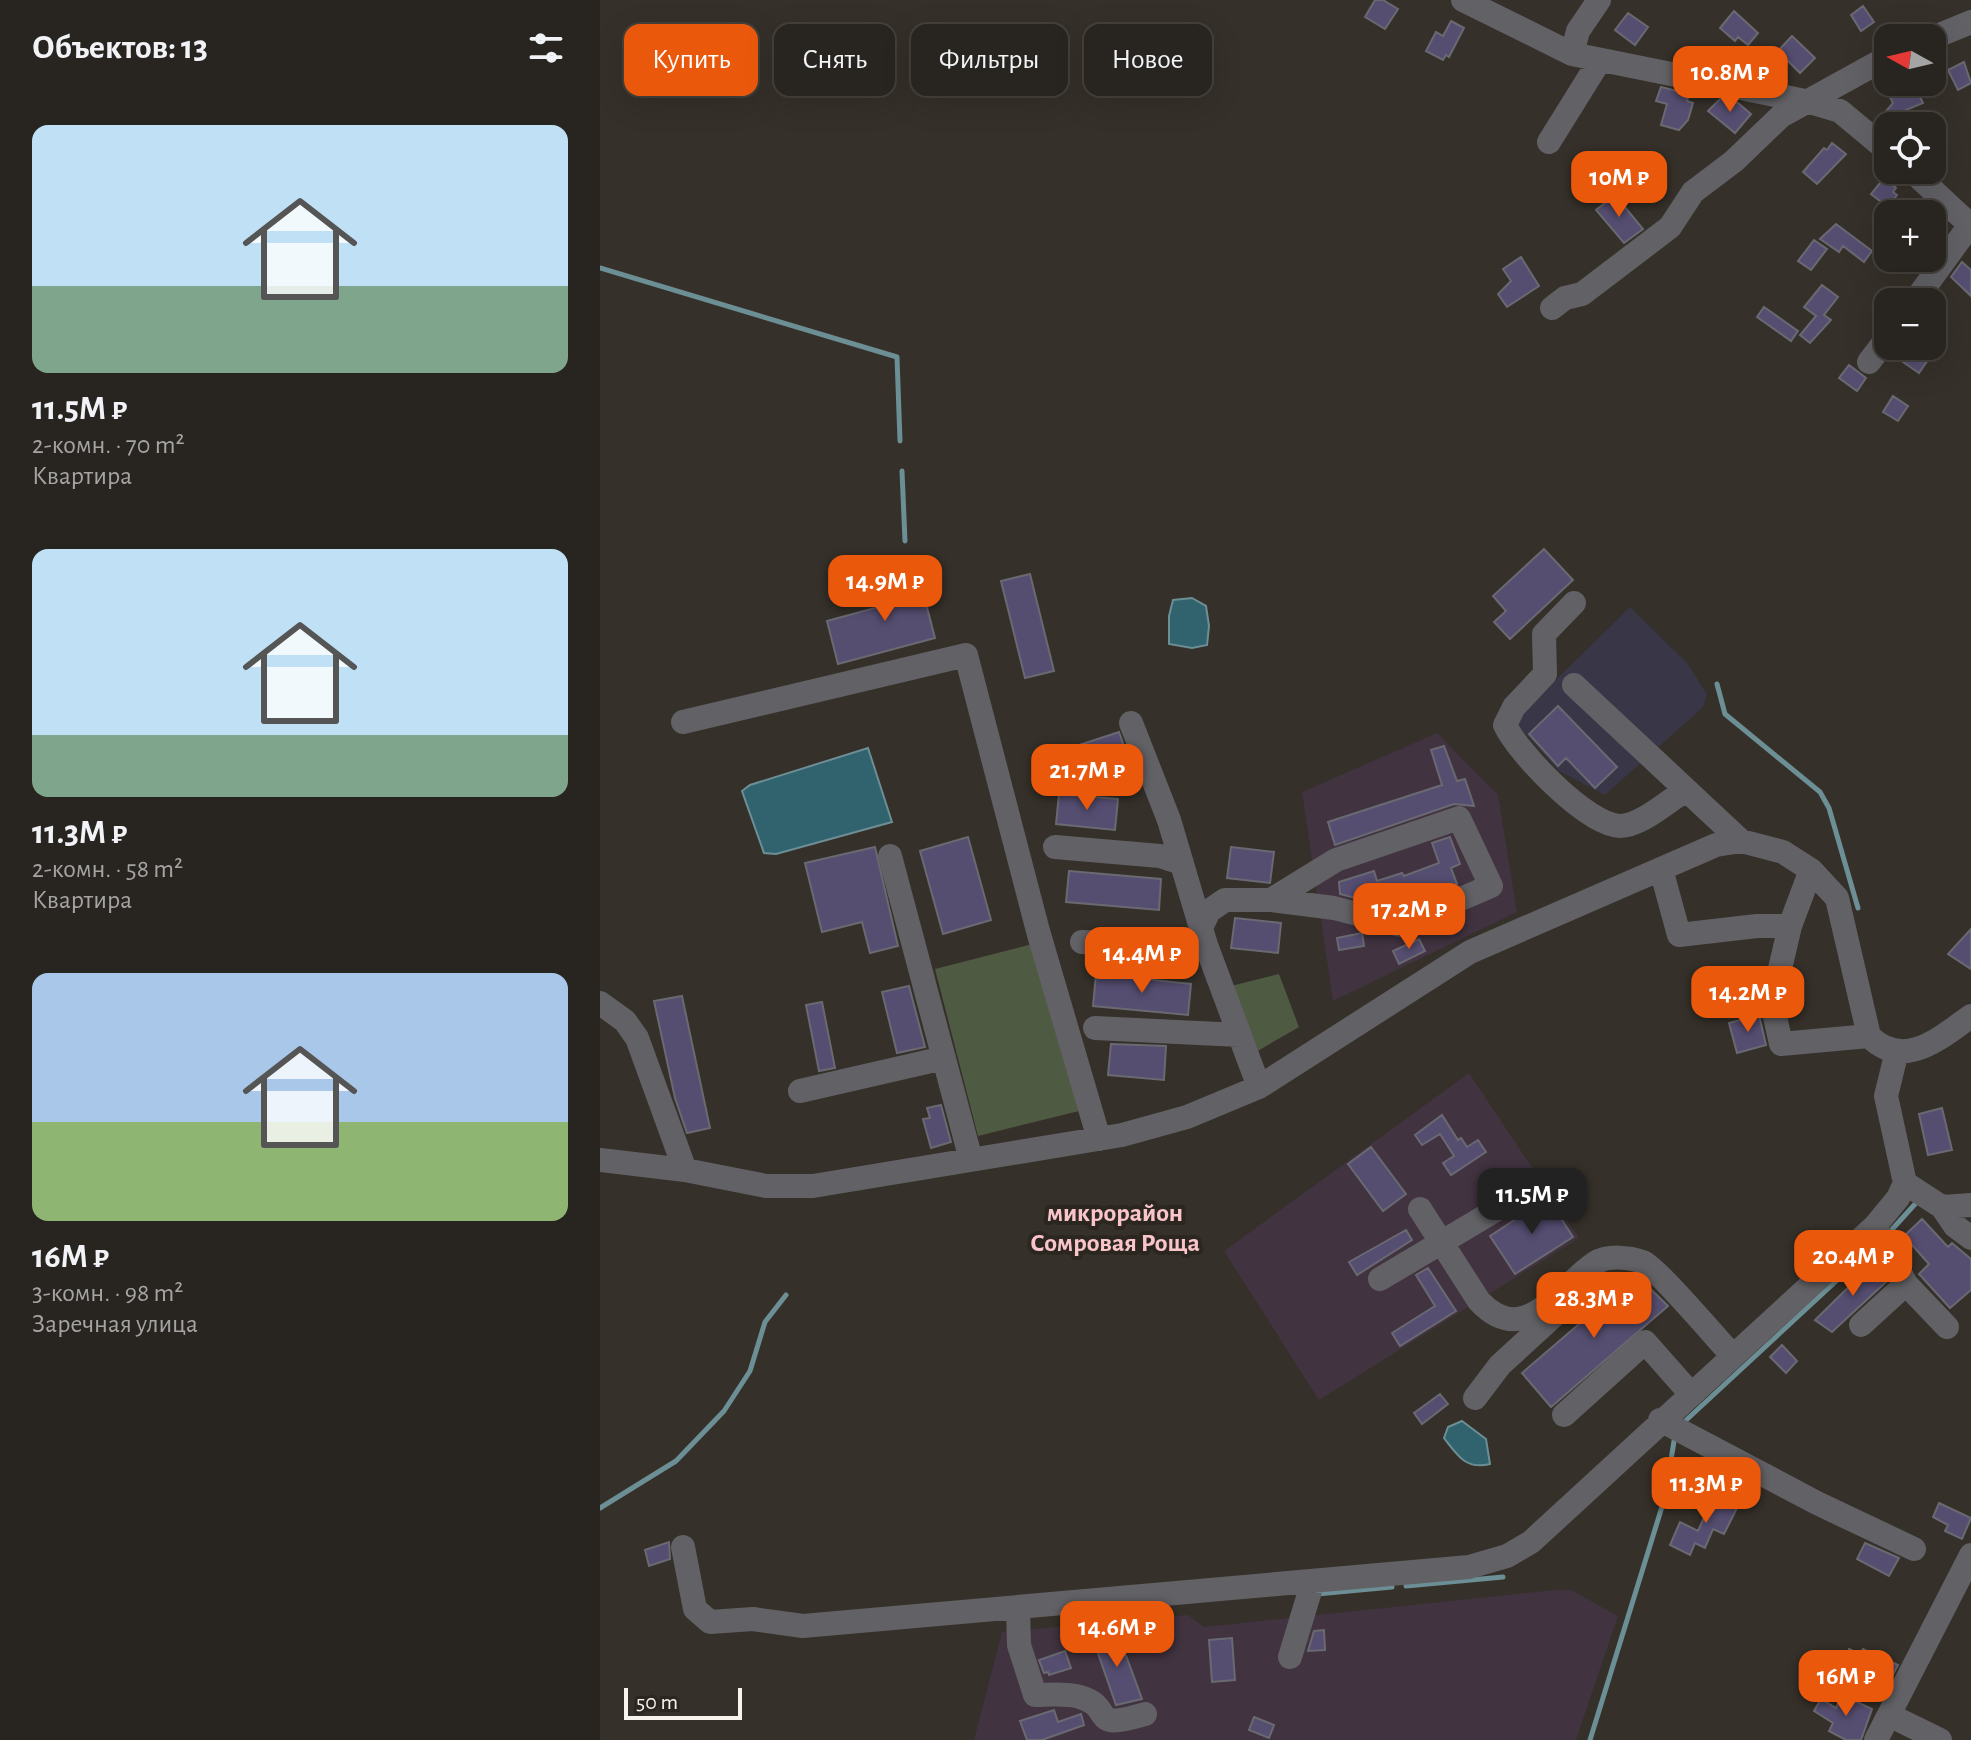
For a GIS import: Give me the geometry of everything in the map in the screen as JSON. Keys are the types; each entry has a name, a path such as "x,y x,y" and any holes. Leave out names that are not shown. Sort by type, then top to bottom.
{"street":[{"path":"1463,0 1572,54 1810,102 1840,111 1874,139"},
{"path":"1572,54 1578,31 1599,0"},
{"path":"1946,32 1971,22"},
{"path":"1549,142 1600,60"},
{"path":"1552,308 1565,298 1582,294 1670,227 1693,192 1734,161 1781,116 1874,65"},
{"path":"1924,288 1970,226 1926,184"},
{"path":"1869,362 1874,355"},
{"path":"1574,603 1544,634 1545,674 1514,707 1505,725 1511,740 1574,803 1602,821 1621,826 1639,819 1686,790"},
{"path":"683,722 966,655 1038,931 1099,1139"},
{"path":"1574,685 1741,841"},
{"path":"1131,723 1169,820 1204,936 1259,1087"},
{"path":"1204,936 1209,911 1225,900 1271,900 1334,908 1400,925 1491,886 1459,818 1336,860 1271,900"},
{"path":"600,1160 685,1170 766,1186 813,1186 1099,1139 1187,1117 1259,1087 1470,952 1716,845 1741,841 1783,852 1811,870 1837,898 1869,1036 1881,1048 1897,1051 1928,1046 1971,1016"},
{"path":"1055,847 1160,856 1182,863"},
{"path":"890,856 971,1160"},
{"path":"1661,869 1679,935 1757,926 1790,926"},
{"path":"1811,870 1790,926 1772,1003 1781,1044 1869,1036"},
{"path":"1082,942 1204,936"},
{"path":"600,1003 625,1021 637,1038 685,1170"},
{"path":"1095,1028 1239,1035"},
{"path":"683,1547 695,1609 700,1617 710,1622 753,1619 803,1626 1469,1567 1507,1556 1531,1542 1660,1420 1875,1226 1898,1198 1905,1183 1886,1096 1897,1051"},
{"path":"800,1091 944,1058"},
{"path":"1905,1183 1942,1207 1955,1226 1971,1238"},
{"path":"1380,1279 1521,1195"},
{"path":"1942,1207 1971,1205"},
{"path":"1420,1209 1479,1301 1491,1313 1508,1319 1530,1316 1548,1306 1597,1261 1621,1257 1645,1263 1732,1355"},
{"path":"1875,1226 1906,1284 1947,1327"},
{"path":"1475,1398 1500,1365 1621,1257"},
{"path":"1861,1325 1906,1284"},
{"path":"1564,1415 1645,1342 1690,1393"},
{"path":"1660,1420 1817,1503 1914,1549"},
{"path":"1876,1740 1971,1555"},
{"path":"1290,1657 1313,1581"},
{"path":"1018,1607 1019,1645 1035,1695 1080,1697 1095,1707 1106,1721 1116,1723 1145,1714"},
{"path":"1889,1715 1940,1740"}],"shaded area":[{"path":"1630,607 1687,663 1707,694 1703,707 1605,795 1559,771 1514,721"},
{"path":"1437,733 1498,795 1517,912 1333,1001 1302,792"},
{"path":"1469,1073 1579,1238 1319,1400 1224,1251"},
{"path":"1571,1590 1618,1616 1576,1740 974,1740 1002,1632 1188,1615 1204,1627"}],"green space":[{"path":"1036,943 1079,1111 978,1136 935,969"},
{"path":"1279,974 1299,1027 1256,1052 1231,986"}],"water":[{"path":"1192,598 1206,606 1209,626 1207,645 1192,648 1169,644 1169,616 1173,600"},
{"path":"868,748 892,822 776,854 764,853 742,791 750,785"},
{"path":"1462,1421 1486,1439 1490,1464 1469,1463 1458,1456 1444,1438 1448,1427"}],"building":[{"path":"1375,0 1383,0 1398,9 1385,29 1365,17"},
{"path":"1863,6 1874,22 1861,31 1851,15"},
{"path":"1734,11 1758,33 1748,45 1738,37 1735,41 1720,28"},
{"path":"1628,13 1648,27 1635,45 1615,30"},
{"path":"1451,21 1464,28 1449,57 1446,55 1443,60 1426,51 1436,32 1443,36"},
{"path":"1792,36 1815,58 1800,73 1778,51"},
{"path":"1964,62 1971,83 1958,90 1948,70"},
{"path":"1661,87 1689,94 1687,101 1693,103 1688,120 1679,130 1661,125 1667,104 1656,101"},
{"path":"1890,96 1920,96 1923,103 1901,112 1885,112 1893,103"},
{"path":"1720,99 1738,103 1751,114 1735,133 1708,111"},
{"path":"1832,143 1846,154 1817,184 1803,172"},
{"path":"1879,184 1891,184 1897,195 1893,200 1879,200 1871,194"},
{"path":"1615,195 1643,229 1624,243 1596,210"},
{"path":"1836,224 1872,251 1864,262 1843,246 1839,252 1820,239"},
{"path":"1814,240 1827,249 1811,270 1798,261"},
{"path":"1521,257 1539,286 1507,307 1498,294 1511,281 1503,269"},
{"path":"1962,262 1971,270 1971,296 1951,277"},
{"path":"1822,285 1838,297 1824,315 1831,320 1810,343 1800,335 1816,316 1804,307"},
{"path":"1764,307 1798,331 1791,341 1757,317"},
{"path":"1904,360 1928,360 1919,373"},
{"path":"1849,365 1866,378 1857,391 1839,378"},
{"path":"1893,396 1908,406 1898,421 1883,412"},
{"path":"1544,549 1573,580 1510,639 1494,622 1506,611 1493,596"},
{"path":"917,569 935,638 838,664 827,621 897,602 890,576"},
{"path":"1030,574 1054,671 1025,678 1001,581"},
{"path":"1558,706 1617,767 1595,788 1566,758 1558,766 1529,734"},
{"path":"1119,732 1126,752 1068,771 1061,751"},
{"path":"1444,746 1457,781 1465,779 1474,806 1454,804 1335,845 1328,822 1442,785 1431,750"},
{"path":"1059,794 1118,799 1115,830 1056,824"},
{"path":"968,837 991,920 943,934 920,851"},
{"path":"1450,837 1460,864 1451,868 1457,884 1407,906 1402,892 1374,903 1340,894 1339,882 1374,871 1377,881 1402,873 1404,876 1439,863 1432,843"},
{"path":"875,847 898,946 870,953 862,922 822,932 805,863"},
{"path":"1231,847 1274,852 1270,883 1227,878"},
{"path":"1069,871 1161,879 1159,910 1066,902"},
{"path":"1235,918 1281,923 1278,953 1231,948"},
{"path":"1971,929 1971,969 1948,954"},
{"path":"1362,933 1364,946 1339,950 1337,938"},
{"path":"1419,939 1425,951 1399,964 1393,951"},
{"path":"1096,974 1191,984 1188,1015 1093,1006"},
{"path":"909,986 925,1047 897,1053 882,992"},
{"path":"682,996 710,1128 687,1133 675,1098 654,1001"},
{"path":"822,1002 835,1068 819,1071 806,1005"},
{"path":"1759,1015 1766,1045 1737,1053 1729,1023"},
{"path":"1111,1044 1166,1046 1164,1080 1108,1075"},
{"path":"941,1105 951,1142 931,1148 923,1119 930,1118 927,1108"},
{"path":"1942,1108 1952,1150 1928,1155 1919,1114"},
{"path":"1442,1115 1458,1140 1461,1138 1467,1147 1478,1140 1486,1152 1451,1175 1443,1163 1454,1156 1440,1134 1422,1145 1415,1135"},
{"path":"1371,1147 1406,1194 1383,1211 1348,1164"},
{"path":"1548,1198 1573,1237 1515,1274 1490,1236"},
{"path":"1922,1219 1948,1247 1952,1243 1971,1259 1971,1290 1950,1308 1919,1274 1929,1264 1904,1236"},
{"path":"1406,1230 1412,1240 1357,1275 1349,1262"},
{"path":"1875,1261 1887,1281 1832,1332 1815,1320"},
{"path":"1428,1268 1456,1311 1400,1346 1392,1333 1435,1306 1416,1275"},
{"path":"1636,1275 1668,1306 1551,1407 1522,1373"},
{"path":"1782,1345 1797,1361 1786,1373 1770,1357"},
{"path":"1440,1394 1448,1404 1422,1424 1414,1413"},
{"path":"1715,1493 1739,1504 1724,1534 1713,1529 1705,1548 1695,1543 1690,1555 1670,1545 1680,1522 1698,1531"},
{"path":"1939,1503 1971,1518 1962,1539 1945,1531 1948,1525 1933,1517"},
{"path":"669,1542 670,1559 649,1566 645,1550"},
{"path":"1865,1543 1899,1558 1889,1576 1857,1559"},
{"path":"1324,1630 1325,1650 1308,1651 1314,1631"},
{"path":"1117,1631 1142,1699 1116,1705 1093,1639"},
{"path":"1232,1638 1235,1680 1212,1682 1209,1640"},
{"path":"1849,1649 1860,1654 1863,1649 1898,1665 1880,1699 1872,1695 1877,1685 1840,1668"},
{"path":"1065,1651 1071,1668 1049,1675 1048,1672 1044,1673 1039,1660"},
{"path":"1842,1695 1872,1709 1861,1740 1846,1740 1829,1731 1833,1723 1814,1711 1821,1699 1836,1708"},
{"path":"1054,1710 1058,1722 1081,1714 1084,1725 1042,1740 1027,1740 1020,1721"},
{"path":"1254,1717 1274,1725 1269,1738 1249,1730"}],"waterway":[{"path":"600,268 897,357 900,441"},
{"path":"902,471 905,541"},
{"path":"1717,684 1725,714 1820,792 1829,808 1858,908"},
{"path":"1887,1235 1916,1203"},
{"path":"1683,1423 1875,1245"},
{"path":"600,1508 676,1461 724,1411 750,1371 765,1322 786,1295"},
{"path":"1590,1740 1665,1497 1675,1435"},
{"path":"1406,1586 1503,1577"},
{"path":"1317,1594 1392,1587"}],"district":[{"name":"микрорайон Сомровая Роща","path":"1115,1227"}]}
